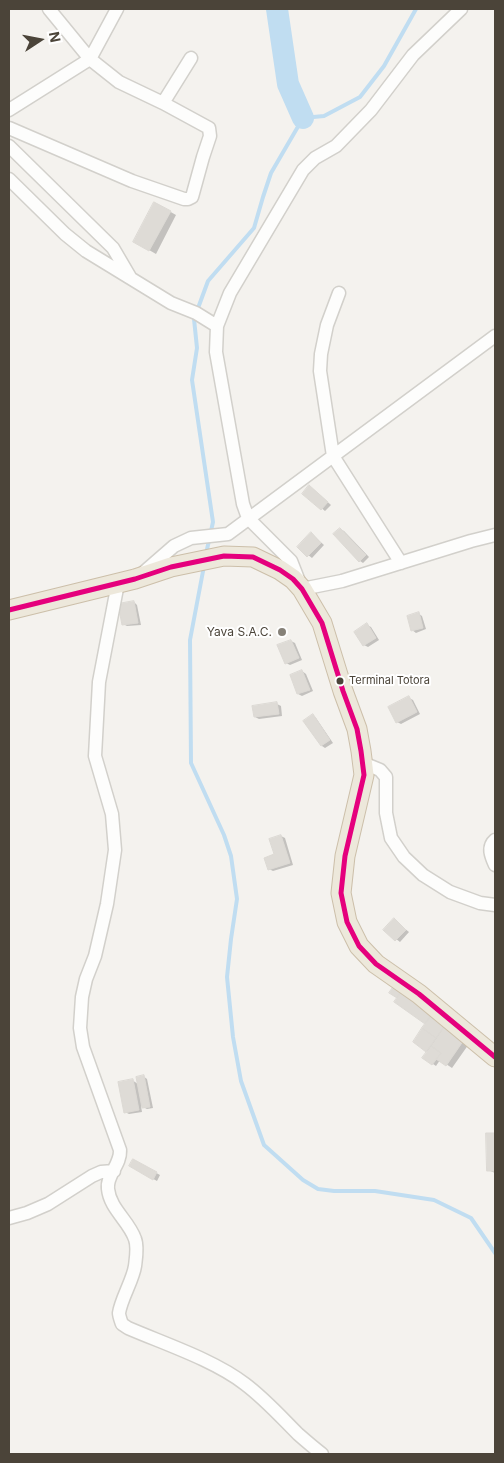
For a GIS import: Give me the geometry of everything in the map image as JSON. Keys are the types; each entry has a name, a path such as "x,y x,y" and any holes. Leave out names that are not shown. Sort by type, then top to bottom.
{"highway":[{"path":"9,610 127,581 172,567 224,556 254,557 280,570 292,579 302,589 322,623 357,729 363,763 364,775 345,856 341,893 347,922 359,946 376,964 419,994 495,1057"}],"street":[{"path":"9,128 132,181 184,200 192,197 210,132 209,128 119,82 90,59 49,9"},
{"path":"9,110 90,59 117,9"},
{"path":"461,9 412,54 371,110 336,146 315,158 303,170 230,294 217,326 216,352 243,504 248,518 291,561 302,589 342,581 495,535"},
{"path":"163,103 191,58"},
{"path":"9,146 112,248 131,279"},
{"path":"9,180 65,234 86,251 171,303 196,313 217,326"},
{"path":"339,293 327,325 321,354 320,372 334,456 401,563"},
{"path":"322,1454 245,1384 226,1371 128,1328 122,1324 119,1314 135,1267 136,1240 114,1207 109,1194 108,1181 121,1156 120,1150 84,1047 80,1028 82,997 86,979 95,956 107,904 115,850 112,814 95,756 99,682 127,581 174,546 191,538 228,534 495,336"},
{"path":"363,763 380,770 386,776 386,813 391,838 404,857 424,875 450,892 480,903 495,905"},
{"path":"495,840 492,842 490,854 495,865"},
{"path":"9,1218 48,1204 92,1176 101,1172 114,1171"}],"building":[{"path":"154,202 171,211 149,251 133,242"},
{"path":"309,485 328,502 321,510 302,494"},
{"path":"340,528 366,555 359,562 333,534"},
{"path":"311,532 321,543 307,557 297,547"},
{"path":"134,601 138,623 122,625 118,604"},
{"path":"419,612 423,628 411,631 407,616"},
{"path":"367,623 376,638 363,646 354,632"},
{"path":"291,640 299,658 285,664 277,645"},
{"path":"302,670 310,690 297,694 290,675"},
{"path":"409,696 417,712 396,723 388,707"},
{"path":"277,702 279,714 254,717 252,706"},
{"path":"313,714 330,740 321,746 303,721"},
{"path":"281,835 290,863 268,870 264,858 274,854 269,839"},
{"path":"394,918 406,930 395,941 383,930"},
{"path":"394,986 402,991 397,998 389,993"},
{"path":"402,991 433,1013 425,1024 394,1002"},
{"path":"433,1013 447,1023 436,1038 422,1028"},
{"path":"447,1023 466,1037 446,1066 436,1059 441,1053 431,1046"},
{"path":"422,1028 436,1038 426,1052 413,1042"},
{"path":"431,1046 441,1053 432,1065 422,1058"},
{"path":"144,1075 150,1107 142,1108 136,1077"},
{"path":"133,1079 139,1110 124,1113 118,1082"},
{"path":"486,1133 495,1133 495,1171 487,1171"},
{"path":"133,1159 157,1172 153,1180 129,1166"}],"waterway":[{"path":"277,9 288,84 303,118"},
{"path":"206,554 213,522 192,380 197,348 194,319 208,281 254,228 271,173 303,118 324,116 360,97 384,66 416,9"},
{"path":"204,566 190,640 191,763 224,835 231,856 237,899 227,977 233,1037 241,1081 264,1145 303,1180 318,1189 375,1191 434,1200 471,1218 495,1253"}],"transit line":[{"path":"9,610 135,579 171,567 224,556 253,557 280,570 293,579 302,589 322,623 357,729 361,751 364,775 345,856 341,893 347,922 359,946 376,964 419,994 495,1057"}],"place":[{"name":"Yava S.A.C.","path":"282,632"},
{"name":"Terminal Totora","path":"340,681"}]}
